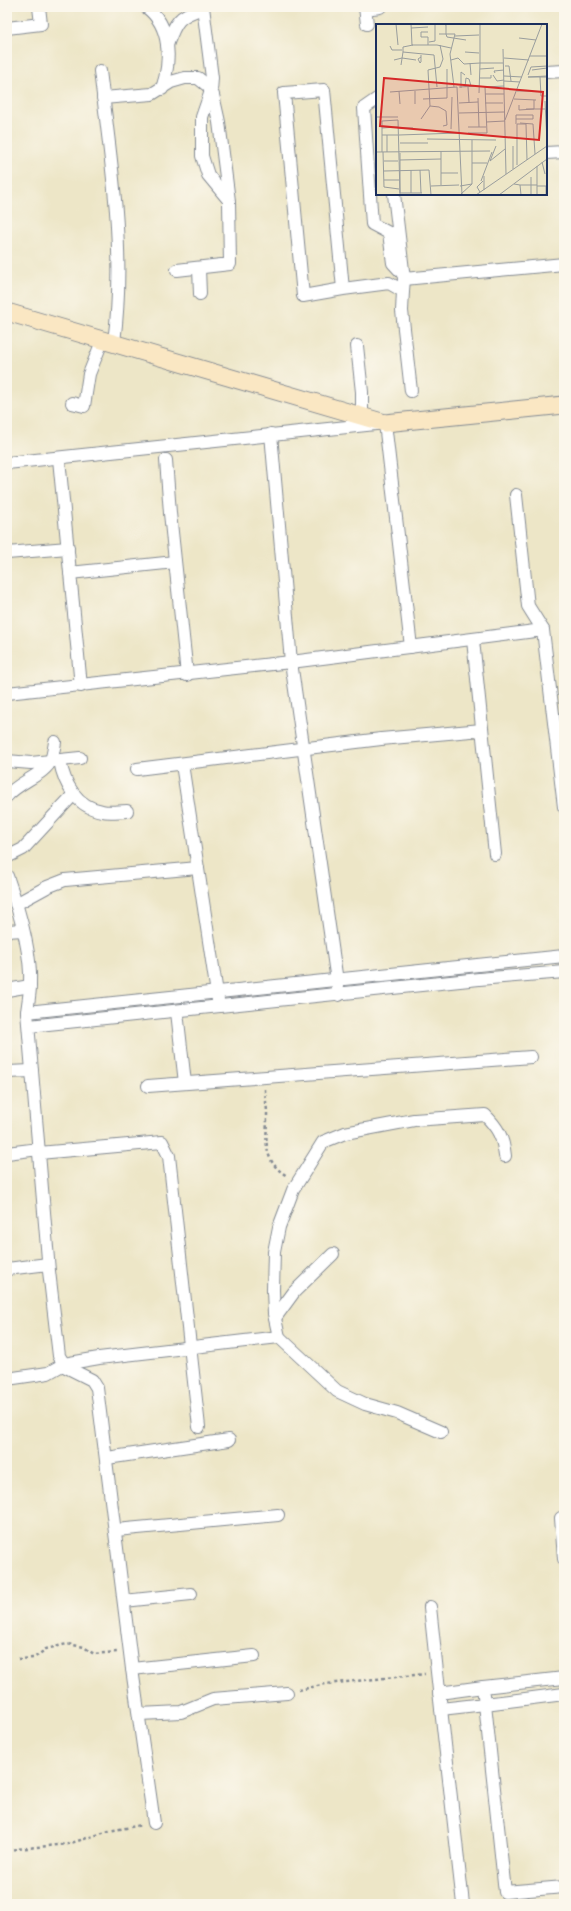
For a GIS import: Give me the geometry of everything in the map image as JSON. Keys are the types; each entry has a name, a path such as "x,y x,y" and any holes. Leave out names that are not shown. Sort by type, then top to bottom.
{"street":[{"path":"7,28 40,24 39,7"},
{"path":"167,45 174,26 184,15 203,7 212,78 211,91 202,117 202,156 208,175 229,201"},
{"path":"367,24 365,8 380,7"},
{"path":"153,8 162,25 169,55 166,76 162,89"},
{"path":"72,403 84,406 89,374 108,341 118,300 119,278 115,204 100,71"},
{"path":"547,72 564,71"},
{"path":"103,98 152,94 171,82 186,78 198,78 208,86 211,91 219,122 229,201 230,264 177,270"},
{"path":"343,289 324,90 284,93 302,296 389,283 564,264"},
{"path":"376,100 364,108 372,224 389,233 392,263 404,282"},
{"path":"547,153 564,152"},
{"path":"394,195 404,282 402,311 411,391"},
{"path":"199,268 200,294"},
{"path":"7,308 108,341 385,422"},
{"path":"357,346 362,392 362,416"},
{"path":"7,463 59,459 385,422 564,405"},
{"path":"385,422 411,647"},
{"path":"272,434 291,662 339,995"},
{"path":"59,459 81,686"},
{"path":"166,460 187,675"},
{"path":"516,495 528,606 543,630 564,807"},
{"path":"7,553 68,548"},
{"path":"70,572 175,562"},
{"path":"7,693 187,675 543,630"},
{"path":"473,640 495,854"},
{"path":"137,769 304,748 482,730"},
{"path":"55,742 55,761 73,795 83,803 102,811 127,811"},
{"path":"7,761 16,763 80,758"},
{"path":"7,796 13,788 55,761"},
{"path":"182,764 218,1007"},
{"path":"7,857 23,849 73,795"},
{"path":"16,904 47,887 65,880 198,868"},
{"path":"7,876 16,904 28,955 30,986 27,1012 48,1264 59,1356 66,1367 92,1380 97,1388 116,1530 132,1669 154,1823"},
{"path":"7,931 22,930"},
{"path":"27,1012 337,981 564,956"},
{"path":"29,1026 177,1012 479,979 564,972"},
{"path":"7,990 30,986"},
{"path":"177,1012 185,1083"},
{"path":"148,1086 531,1057"},
{"path":"7,1072 32,1070"},
{"path":"441,1432 397,1413 365,1404 337,1391 279,1337 272,1290 274,1252 283,1211 322,1142 344,1133 414,1120 485,1115 498,1128 504,1142 505,1156"},
{"path":"7,1152 162,1142 169,1156 199,1427"},
{"path":"275,1318 294,1292 333,1254"},
{"path":"7,1269 48,1264"},
{"path":"7,1379 48,1372 64,1364 99,1358 279,1337"},
{"path":"106,1458 229,1440"},
{"path":"116,1530 278,1515"},
{"path":"560,1518 564,1559"},
{"path":"124,1601 191,1594"},
{"path":"430,1607 463,1904"},
{"path":"132,1669 254,1656"},
{"path":"439,1693 564,1678"},
{"path":"483,1687 505,1892 564,1887"},
{"path":"139,1714 181,1712 213,1699 287,1693"},
{"path":"441,1709 564,1694"}],"path":[{"path":"262,1077 267,1114 266,1146 272,1163 282,1173 298,1183"},
{"path":"18,1659 34,1658 46,1649 67,1644 84,1648 94,1654 116,1653 130,1646"},
{"path":"287,1693 326,1684 437,1673"},
{"path":"7,1850 68,1844 109,1831 154,1823"}]}
